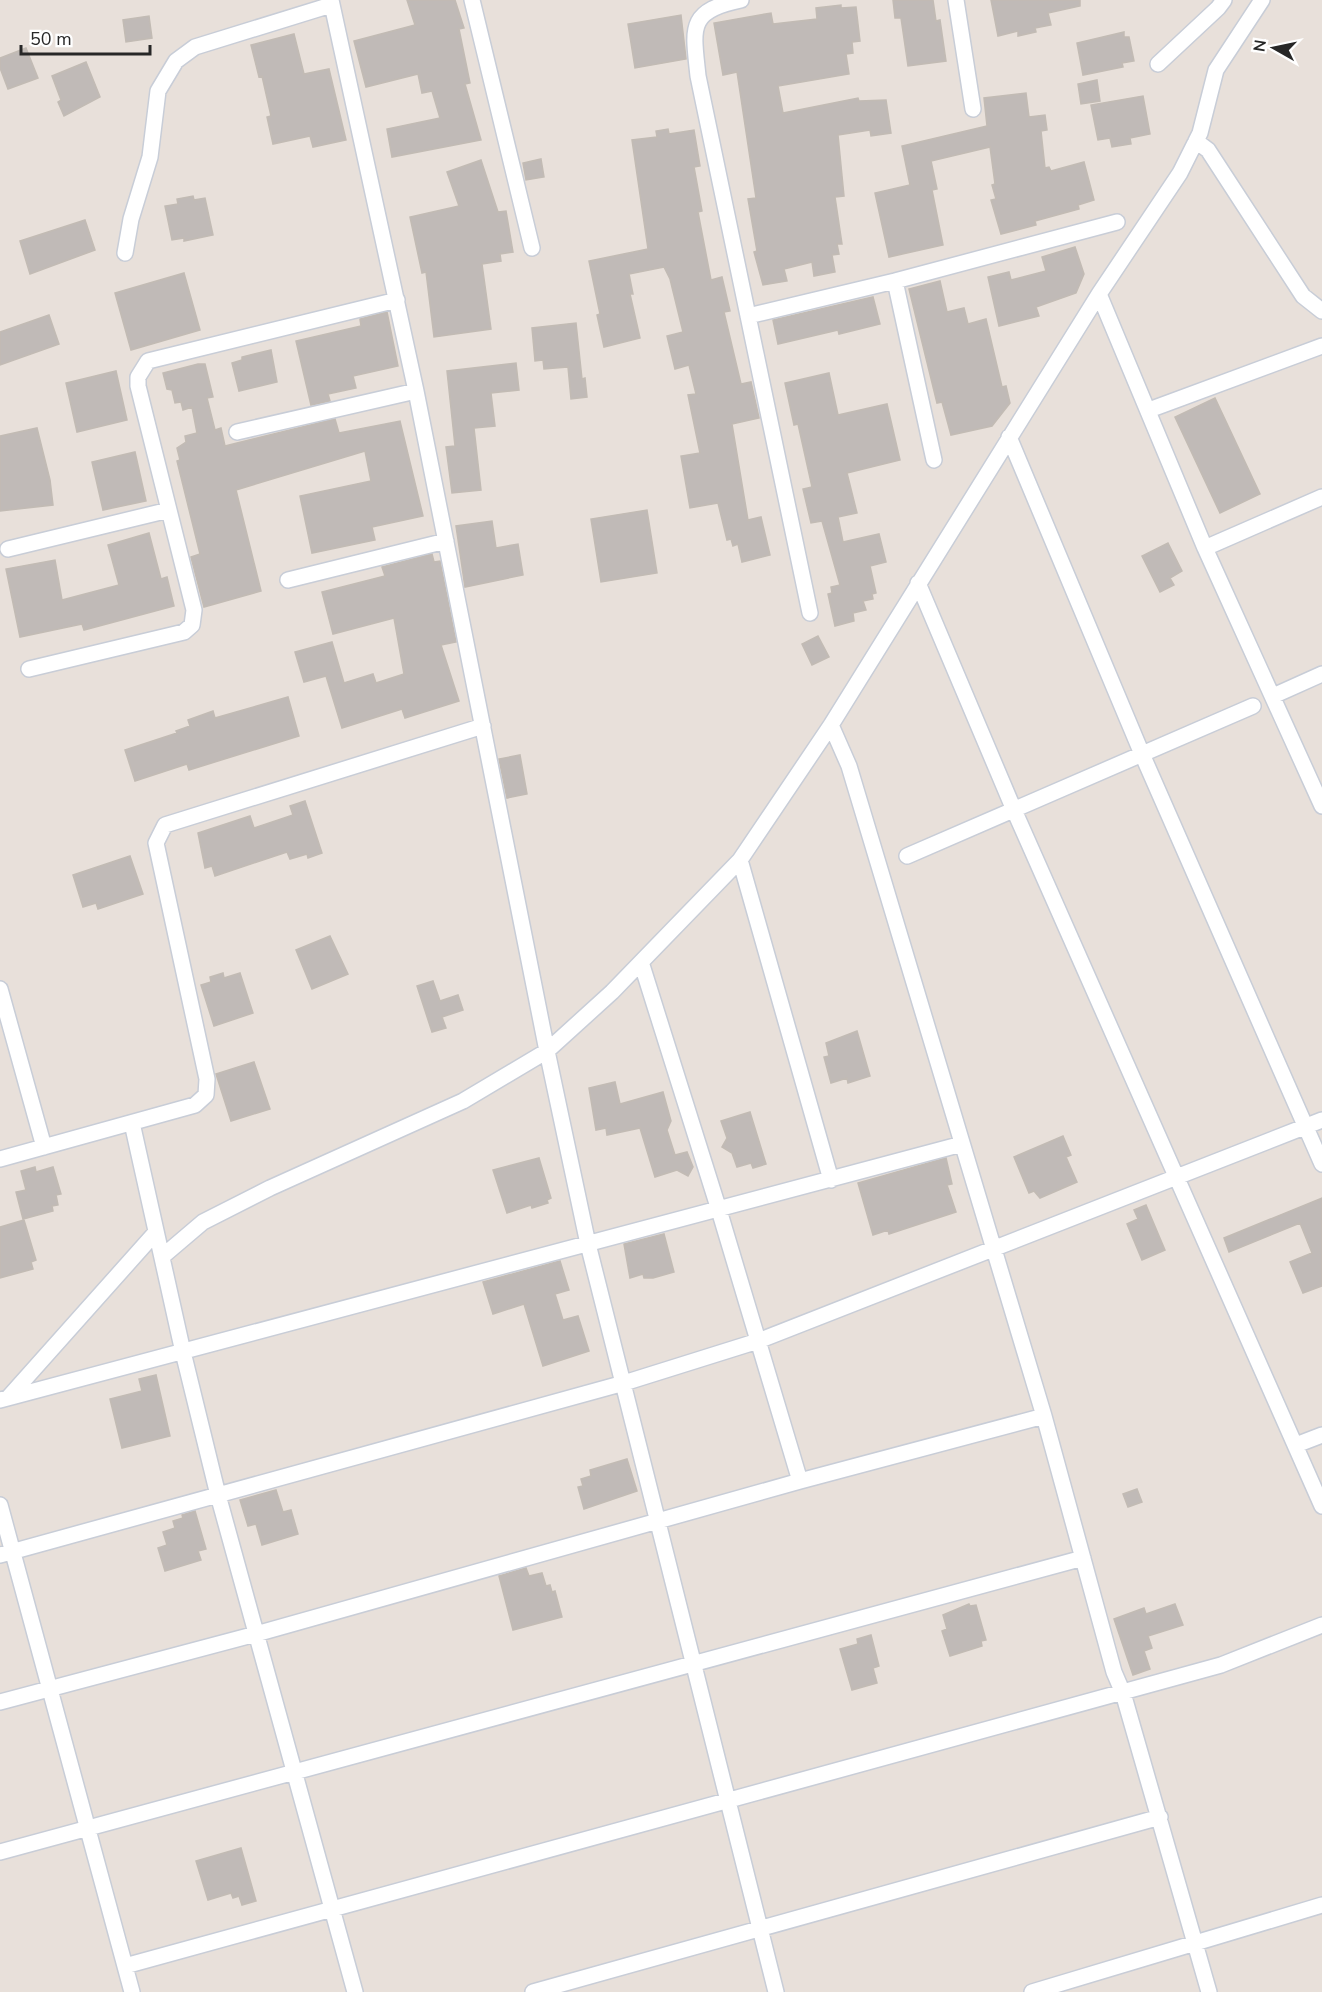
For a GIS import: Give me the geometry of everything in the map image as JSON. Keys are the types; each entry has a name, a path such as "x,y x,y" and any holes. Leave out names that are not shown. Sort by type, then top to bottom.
{"street":[{"path":"472,0 532,248"},
{"path":"741,0 706,10 698,21 694,34 698,76 810,613"},
{"path":"956,0 973,109"},
{"path":"1158,64 1224,0"},
{"path":"163,1256 203,1222 270,1188 464,1101 547,1051 641,962 740,860 831,725 1099,294 1180,173 1196,141 1216,70 1262,0"},
{"path":"125,253 131,219 150,157 158,91 168,70 185,52 195,47 331,2 416,391 547,1051 588,1244 776,1992"},
{"path":"1196,141 1208,150 1303,296 1322,311"},
{"path":"748,316 895,281 1117,222"},
{"path":"895,281 934,460"},
{"path":"1099,294 1205,548 1322,806"},
{"path":"29,669 189,629 194,618 194,610 138,386 138,377 147,361 397,300"},
{"path":"1149,410 1322,346"},
{"path":"237,432 416,391"},
{"path":"1009,437 1142,754 1322,1164"},
{"path":"1205,548 1322,497"},
{"path":"8,549 169,510"},
{"path":"288,580 446,541"},
{"path":"918,583 1014,810 1179,1178 1322,1506"},
{"path":"1274,696 1322,674"},
{"path":"907,856 1253,706"},
{"path":"831,725 849,766 1044,1416 1114,1672 1123,1693 1160,1817 1209,1992"},
{"path":"0,1159 195,1105 206,1095 208,1087 156,843 165,825 483,726"},
{"path":"740,860 831,1180"},
{"path":"641,962 719,1210 800,1481"},
{"path":"0,989 44,1147"},
{"path":"6,1553 624,1383 758,1341 1179,1178 1322,1120"},
{"path":"132,1123 183,1352 218,1495 294,1773 334,1909 355,1992"},
{"path":"4,1399 962,1144"},
{"path":"4,1399 156,1232"},
{"path":"0,1702 256,1634 800,1481 1044,1416"},
{"path":"1296,1445 1322,1435"},
{"path":"0,1505 6,1553 49,1688 132,1992"},
{"path":"0,1852 1083,1558"},
{"path":"125,1966 1123,1693 1221,1665 1322,1625"},
{"path":"533,1992 1160,1817"},
{"path":"1032,1992 1322,1905"}],"building":[{"path":"407,0 455,0 464,28 459,29 470,83 465,84 481,140 392,157 387,129 440,118 432,91 422,93 418,74 366,87 354,41 415,25"},
{"path":"893,0 933,0 936,21 940,20 946,61 908,66 901,18 895,18"},
{"path":"991,0 1080,0 1080,6 1048,13 1051,25 1035,28 1036,32 1018,36 1018,31 998,36"},
{"path":"841,5 841,8 856,7 860,41 852,42 853,53 846,54 849,74 778,86 783,113 858,98 859,101 886,100 891,133 871,136 870,130 838,135 844,196 835,197 842,244 837,244 839,254 832,255 835,272 814,276 812,262 784,269 787,281 763,285 754,252 757,251 748,199 756,198 737,72 723,75 714,23 771,13 773,24 817,19 816,8"},
{"path":"681,15 686,59 635,68 628,24"},
{"path":"149,16 152,38 126,42 123,20"},
{"path":"1124,32 1124,37 1129,37 1134,61 1122,63 1123,67 1083,75 1077,43"},
{"path":"294,34 304,74 329,69 346,140 313,147 310,136 273,144 267,117 271,116 262,76 259,77 251,45"},
{"path":"26,48 38,78 8,89 0,68 0,58"},
{"path":"86,62 100,97 64,116 52,76"},
{"path":"1097,80 1100,101 1081,104 1078,84"},
{"path":"1026,93 1029,117 1045,115 1047,130 1041,131 1045,168 1049,167 1051,171 1084,162 1094,200 1078,205 1079,209 1035,221 1036,225 1001,234 991,200 996,199 992,185 995,184 990,147 931,161 937,189 932,190 943,245 889,257 875,193 910,185 902,146 987,126 984,98"},
{"path":"1143,96 1150,134 1130,138 1131,144 1112,147 1110,138 1098,140 1091,105"},
{"path":"668,129 669,134 694,130 700,166 694,167 702,211 698,212 711,280 722,277 730,311 724,312 741,384 751,382 759,418 732,424 748,520 761,517 770,555 742,562 738,544 733,546 731,539 727,540 718,503 690,508 681,456 700,453 688,395 696,394 689,365 675,369 667,336 683,332 670,279 664,267 629,274 633,294 630,294 640,338 604,347 597,315 600,314 589,261 648,249 632,140 657,137 656,131"},
{"path":"541,159 544,177 526,180 523,163"},
{"path":"481,160 498,212 506,211 513,252 500,254 501,261 482,264 491,329 434,337 426,272 422,273 410,217 459,206 447,172"},
{"path":"193,196 194,200 205,198 213,235 184,241 184,238 172,240 165,206 178,204 177,199"},
{"path":"85,220 95,250 30,274 20,241"},
{"path":"1075,247 1084,274 1076,293 1036,307 1039,316 999,326 988,277 1009,272 1011,280 1046,271 1042,257"},
{"path":"184,273 200,330 131,350 115,293"},
{"path":"940,281 947,312 964,308 968,324 986,319 1002,387 1006,386 1010,403 992,426 951,435 942,402 937,403 909,289"},
{"path":"873,297 880,324 839,334 838,330 778,344 773,320"},
{"path":"387,312 398,366 353,376 356,388 328,394 330,401 311,405 296,341 361,326 360,319"},
{"path":"49,315 59,344 0,365 0,332"},
{"path":"576,323 582,379 585,378 587,397 571,399 568,367 544,369 543,360 535,361 532,328"},
{"path":"271,350 277,382 239,391 232,363 242,360 242,357"},
{"path":"516,363 519,390 491,393 495,426 474,428 481,490 452,493 446,447 455,446 447,371"},
{"path":"205,364 213,397 207,398 215,430 221,428 225,446 335,419 339,433 400,421 423,516 372,527 375,540 312,553 300,496 371,481 365,451 236,490 261,591 204,607 191,557 200,554 177,461 180,460 177,448 186,442 185,436 197,433 192,407 183,410 181,402 175,403 172,390 167,389 163,373"},
{"path":"116,371 127,420 77,432 66,383"},
{"path":"829,373 838,415 887,404 900,460 847,473 857,513 838,517 843,542 879,534 886,562 870,566 876,593 872,594 873,599 863,601 866,610 853,613 854,621 835,626 828,594 832,593 831,587 840,585 822,521 811,523 803,489 812,487 798,424 794,425 785,383"},
{"path":"1215,398 1260,494 1220,513 1175,417"},
{"path":"37,428 50,480 53,505 0,511 0,436"},
{"path":"135,452 146,501 103,510 92,462"},
{"path":"647,510 657,573 601,582 591,519"},
{"path":"492,521 496,548 518,544 523,575 465,587 456,526"},
{"path":"149,533 161,579 167,577 174,606 84,630 82,624 20,637 6,569 55,560 62,600 119,585 108,545"},
{"path":"1168,543 1182,571 1170,578 1174,585 1160,592 1142,556"},
{"path":"432,554 434,562 440,561 456,642 441,645 459,701 405,718 402,709 342,728 326,676 304,682 295,652 332,642 344,683 373,674 376,683 404,674 394,618 333,634 322,592 385,576 382,567"},
{"path":"818,636 829,657 812,665 802,644"},
{"path":"288,697 299,736 189,770 187,764 135,781 125,750 177,733 176,731 190,726 188,720 213,711 215,718"},
{"path":"520,755 527,794 507,798 499,759"},
{"path":"305,801 322,853 308,858 307,854 290,859 287,852 215,876 212,866 205,868 198,833 250,816 254,828 293,815 290,806"},
{"path":"130,856 143,894 98,909 96,903 83,907 73,875"},
{"path":"330,936 348,974 312,989 296,950"},
{"path":"223,973 224,978 240,973 253,1013 214,1026 201,985 211,982 210,977"},
{"path":"433,981 440,1001 458,995 463,1010 442,1017 446,1028 432,1032 417,986"},
{"path":"857,1031 870,1076 848,1083 847,1078 831,1083 824,1057 829,1056 826,1043"},
{"path":"254,1062 270,1109 231,1121 216,1074"},
{"path":"615,1082 620,1104 663,1092 671,1121 667,1130 675,1155 687,1152 693,1167 688,1176 677,1170 655,1177 640,1128 607,1135 606,1128 596,1130 589,1088"},
{"path":"750,1112 766,1164 753,1168 751,1163 737,1167 732,1153 722,1147 727,1138 721,1121"},
{"path":"1063,1136 1071,1155 1066,1157 1077,1182 1040,1198 1034,1191 1029,1193 1014,1157"},
{"path":"539,1158 551,1198 547,1200 548,1203 532,1208 531,1205 507,1213 493,1170"},
{"path":"946,1158 952,1184 947,1185 956,1212 889,1234 888,1230 873,1235 858,1183"},
{"path":"35,1167 36,1172 53,1167 61,1194 56,1195 58,1205 52,1206 53,1211 23,1219 16,1192 26,1190 21,1171"},
{"path":"1322,1198 1322,1286 1303,1293 1290,1262 1312,1253 1300,1223 1229,1252 1224,1238"},
{"path":"1146,1205 1165,1250 1142,1260 1127,1224 1138,1219 1134,1210"},
{"path":"24,1220 36,1260 31,1262 33,1269 0,1278 0,1227"},
{"path":"664,1234 674,1272 653,1278 644,1278 643,1274 630,1278 624,1244"},
{"path":"560,1261 569,1290 555,1294 563,1320 578,1316 589,1351 543,1366 524,1304 493,1314 483,1282"},
{"path":"156,1375 170,1436 122,1448 110,1399 142,1391 139,1379"},
{"path":"627,1459 637,1491 584,1509 578,1487 583,1486 581,1479 591,1476 590,1470"},
{"path":"1137,1489 1142,1502 1128,1507 1123,1494"},
{"path":"276,1490 283,1512 291,1510 298,1534 262,1545 256,1524 248,1526 240,1500"},
{"path":"195,1511 206,1549 198,1551 201,1560 165,1571 158,1548 167,1545 163,1532 175,1528 173,1521 183,1518 182,1515"},
{"path":"526,1568 529,1576 542,1573 546,1586 550,1585 552,1592 555,1591 562,1617 513,1630 499,1576"},
{"path":"969,1604 970,1606 976,1605 986,1640 981,1641 982,1646 950,1656 942,1631 947,1629 943,1615"},
{"path":"1175,1604 1183,1625 1148,1636 1152,1648 1144,1651 1150,1669 1133,1675 1114,1619 1144,1608 1146,1614"},
{"path":"871,1635 879,1666 873,1668 877,1683 852,1690 840,1649 858,1644 857,1639"},
{"path":"241,1848 256,1901 242,1905 239,1896 233,1898 231,1893 208,1900 196,1861"}]}
